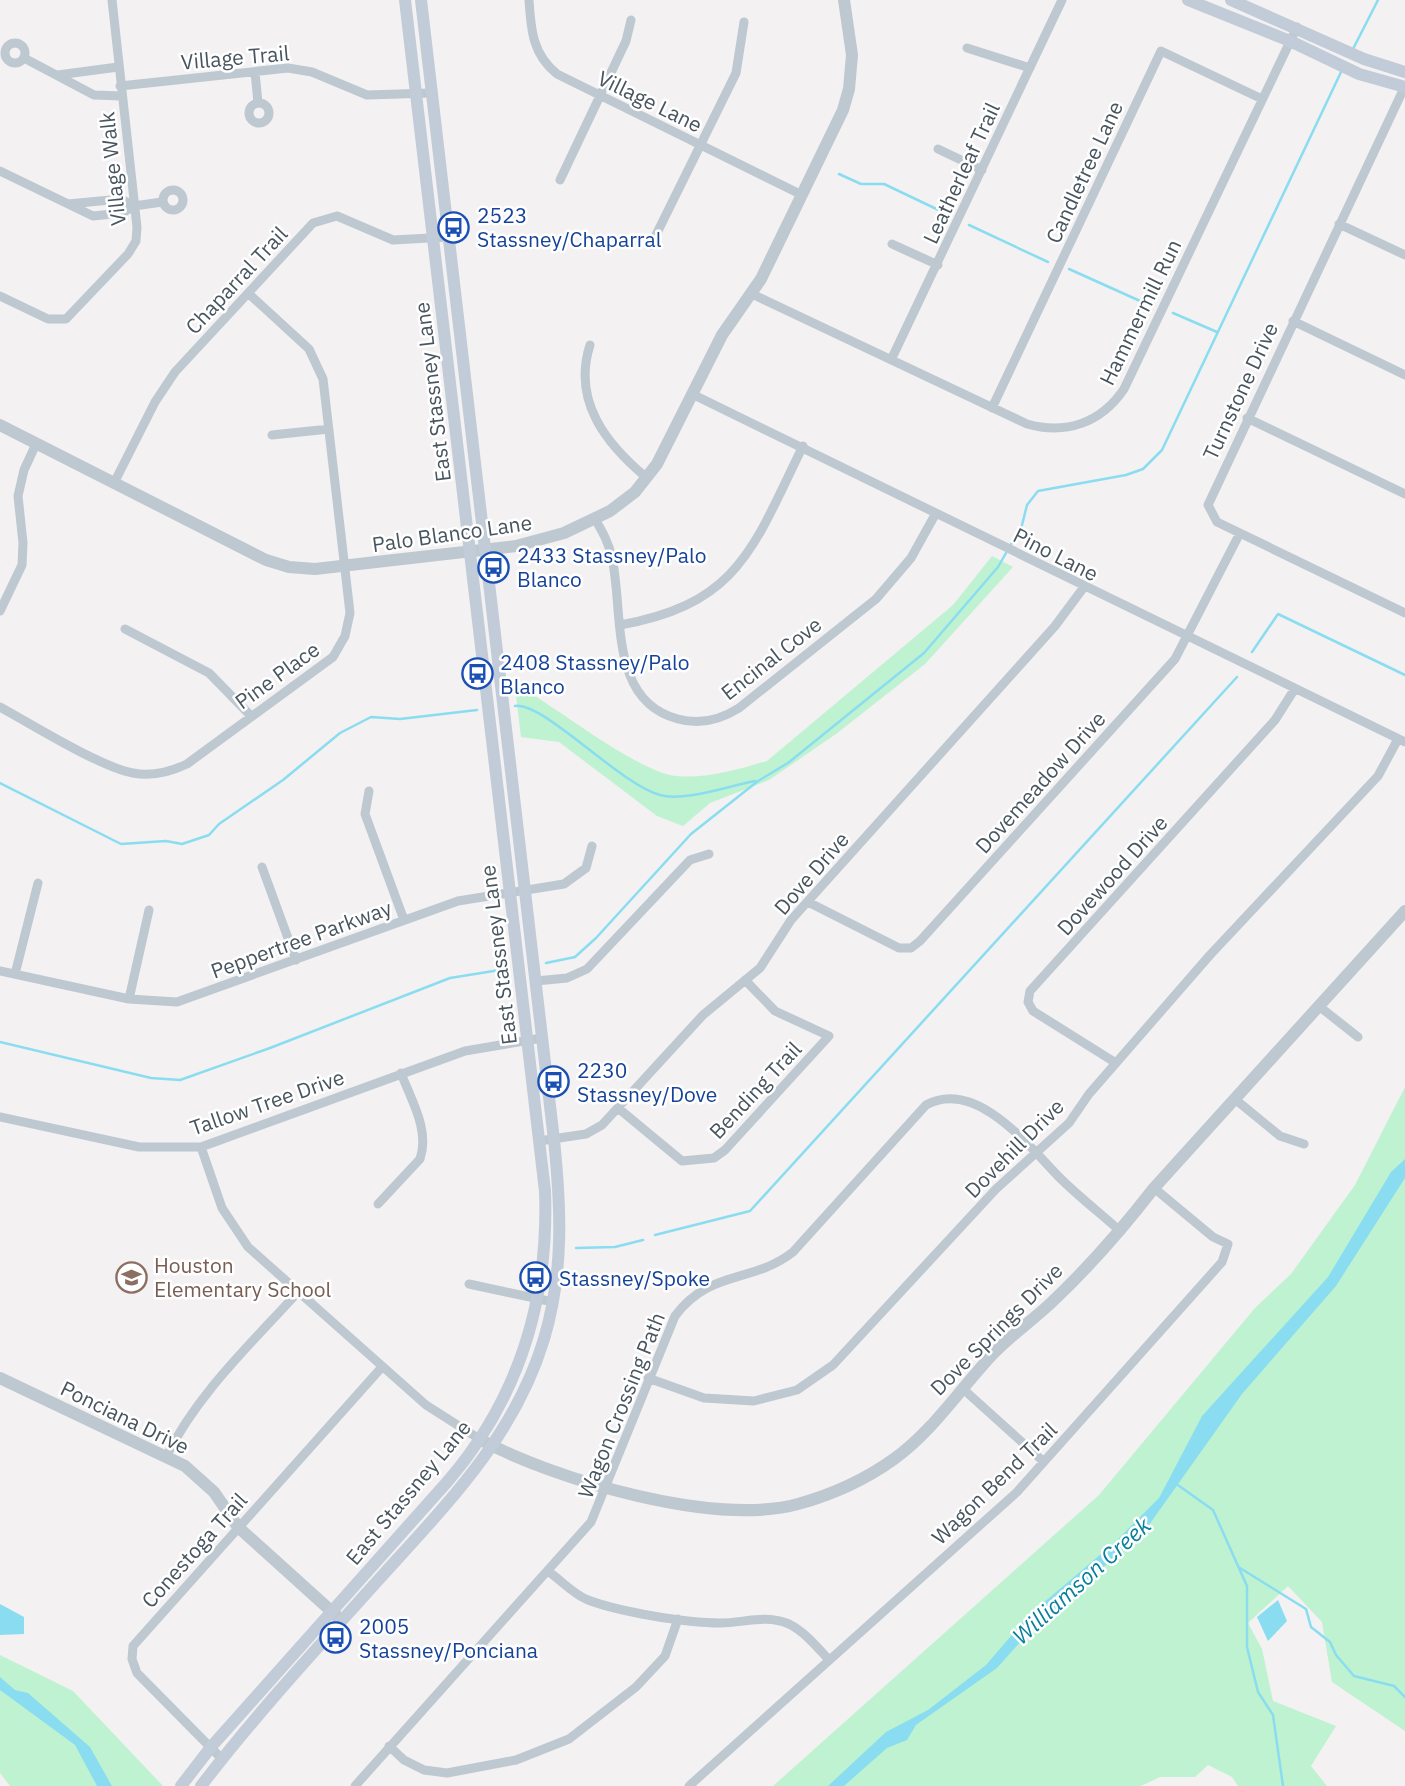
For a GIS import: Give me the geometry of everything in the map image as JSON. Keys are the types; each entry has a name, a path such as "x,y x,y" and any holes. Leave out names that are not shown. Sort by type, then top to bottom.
{"main road":[{"name":"East Stassney Lane","path":"181,1786 211,1747 330,1611 448,1481 487,1443 519,1365 538,1299 546,1221 539,1141 405,0"},
{"name":"East Stassney Lane","path":"201,1786 342,1621 460,1490 487,1443 528,1384 553,1302 562,1236 554,1140 421,0"},
{"path":"1188,0 1290,41 1353,71 1405,87"},
{"path":"1231,0 1360,57 1405,72"}],"street":[{"name":"Village Walk","path":"0,296 52,321 62,321 74,314 133,248 137,235 135,206 112,0"},
{"name":"Village Lane","path":"529,0 533,41 545,63 564,79 802,195"},
{"name":"Palo Blanco Lane","path":"0,425 277,564 301,569 470,552 540,541 595,519 623,502 647,478 729,323 752,294 843,110 849,89 852,55 844,0"},
{"name":"Leatherleaf Trail","path":"891,360 1062,0"},
{"path":"560,180 626,41 631,20"},
{"path":"651,245 738,67 744,22"},
{"name":"Hammermill Run","path":"752,294 1027,424 1060,429 1090,421 1112,404 1124,389 1297,27"},
{"path":"967,48 1030,68"},
{"name":"Candletree Lane","path":"992,408 1161,51 1262,99"},
{"name":"Village Trail","path":"24,58 94,95 255,72 296,69 319,74 368,95 432,93"},
{"path":"58,75 118,67"},
{"path":"255,72 258,103"},
{"name":"Turnstone Drive","path":"1405,87 1208,505 1217,522 1405,613"},
{"path":"937,149 982,170"},
{"path":"0,172 66,204 121,199 135,206 162,202"},
{"name":"Chaparral Trail","path":"114,483 164,387 309,226 322,218 343,217 393,240 448,237"},
{"path":"1339,224 1405,255"},
{"path":"892,244 937,265"},
{"name":"Pine Place","path":"0,708 117,768 143,774 170,771 187,764 332,657 340,646 350,613 325,390 315,358 309,349 248,293"},
{"path":"1293,321 1405,375"},
{"path":"590,345 583,367 586,389 599,424 621,457 647,478"},
{"name":"Pino Lane","path":"692,394 803,446 1187,639 1402,741"},
{"path":"1247,418 1405,494"},
{"path":"272,435 329,429"},
{"path":"0,611 22,565 18,496 24,470 36,444"},
{"path":"620,625 666,615 693,604 735,571 758,536 803,446"},
{"name":"Encinal Cove","path":"595,519 611,552 626,667 633,685 644,700 659,712 676,719 695,722 722,717 739,708 876,599 911,558 936,513"},
{"name":"Dovemeadow Drive","path":"808,902 899,948 911,948 1175,659 1240,533"},
{"name":"Dove Drive","path":"539,1141 586,1134 602,1125 703,1015 745,981 773,952 791,920 1055,626 1084,587"},
{"path":"125,629 209,673 251,716"},
{"name":"Dovewood Drive","path":"1116,1063 1033,1011 1028,1002 1030,991 1275,720 1294,690"},
{"name":"Dovehill Drive","path":"648,1378 704,1398 730,1401 775,1397 814,1381 833,1365 996,1189 1069,1122 1116,1063 1210,955 1378,776 1402,741"},
{"path":"369,791 365,814 404,919"},
{"name":"Peppertree Parkway","path":"0,971 130,999 158,1003 187,1000 458,901 551,888 578,877 590,859 592,846"},
{"path":"535,977 567,978 587,969 690,860 709,854"},
{"path":"262,867 296,960"},
{"path":"15,974 38,883"},
{"path":"130,999 149,910"},
{"name":"Dove Springs Drive","path":"487,1443 548,1469 604,1486 697,1506 744,1510 796,1504 853,1483 894,1459 910,1446 994,1353 1053,1301 1120,1231 1154,1188 1405,911"},
{"name":"Bending Trail","path":"618,1108 682,1161 715,1158 725,1150 830,1035 775,1011 745,981"},
{"path":"1320,1007 1358,1037"},
{"name":"Tallow Tree Drive","path":"0,1117 139,1147 201,1146 478,1047 542,1038"},
{"path":"378,1205 420,1159 423,1150 423,1132 401,1073"},
{"name":"Wagon Crossing Path","path":"355,1786 591,1522 675,1316 694,1293 709,1285 772,1266 793,1252 926,1105 942,1098 957,1099 1011,1126 1059,1177 1120,1231"},
{"path":"1236,1100 1280,1136 1304,1144"},
{"path":"201,1146 222,1208 237,1234 426,1405 487,1443"},
{"name":"Wagon Bend Trail","path":"689,1786 1017,1492 1222,1262 1228,1244 1213,1237 1154,1188"},
{"path":"469,1284 553,1302"},
{"path":"166,1457 184,1420 205,1393 298,1292"},
{"name":"Conestoga Trail","path":"222,1759 137,1673 132,1652 136,1639 382,1367"},
{"name":"Ponciana Drive","path":"0,1378 185,1466 207,1485 238,1527 342,1621"},
{"path":"962,1388 1044,1462"},
{"path":"549,1572 587,1599 678,1619 720,1623 772,1619 802,1632 829,1660"},
{"path":"389,1746 404,1760 424,1770 447,1773 486,1768 558,1744 596,1721 666,1656 678,1619"}],"green space":[{"path":"992,556 1013,567 925,664 836,734 769,780 710,803 683,826 657,816 559,742 521,737 516,695 535,696 625,755 661,773 699,776 723,773 767,761 953,605"},
{"path":"1405,1087 1405,1731 1332,1682 1322,1622 1288,1586 1248,1623 1262,1649 1273,1701 1336,1726 1311,1766 1327,1786 1238,1786 1232,1777 1208,1765 1195,1777 1160,1777 1141,1786 773,1786 1099,1495 1255,1308 1291,1274 1355,1185"},
{"path":"0,1655 73,1691 163,1786 10,1786 0,1773"}],"water":[{"name":"Williamson Creek","path":"1405,1159 1405,1178 1336,1286 1242,1394 1144,1532 1032,1629 997,1668 916,1725 907,1740 887,1748 844,1786 828,1786 886,1732 928,1710 986,1665 1029,1615 1114,1543 1159,1498 1202,1416 1328,1277 1391,1172"},
{"path":"1278,1600 1287,1621 1268,1641 1257,1617"},
{"path":"0,1604 24,1617 24,1634 0,1635"},
{"path":"0,1677 15,1690 28,1693 90,1747 112,1786 97,1786 75,1745 0,1690"}],"waterway":[{"path":"1353,49 1378,0"},
{"path":"546,963 575,957 596,938 691,834 758,781 788,763 924,653 998,567 1022,525 1027,505 1038,491 1126,475 1143,469 1162,450 1342,70"},
{"path":"839,174 861,184 884,184 947,214"},
{"path":"969,225 1048,262"},
{"path":"1069,269 1149,305"},
{"path":"1173,313 1217,332"},
{"path":"1252,652 1278,614 1405,675"},
{"path":"655,1235 750,1211 1237,677"},
{"path":"515,706 528,708 544,717 643,788 660,795 694,795 755,781"},
{"path":"0,783 121,844 166,841 182,844 209,835 219,824 283,780 340,733 371,717 400,719 477,710"},
{"path":"0,1042 151,1078 180,1080 450,978 506,969"},
{"path":"576,1248 615,1247 643,1240"},
{"path":"1175,1483 1213,1510 1247,1586 1247,1647 1258,1692 1273,1715 1283,1786"},
{"path":"1240,1568 1306,1609 1311,1627 1330,1642 1336,1655 1354,1676 1394,1686 1405,1697"}],"place":[{"name":"2523 Stassney/Chaparral","path":"454,227"},
{"name":"2433 Stassney/Palo Blanco","path":"494,567"},
{"name":"2408 Stassney/Palo Blanco","path":"477,674"},
{"name":"2230 Stassney/Dove","path":"554,1082"},
{"name":"Houston Elementary School","path":"131,1277"},
{"name":"Stassney/Spoke","path":"536,1278"},
{"name":"2005 Stassney/Ponciana","path":"336,1638"}]}
